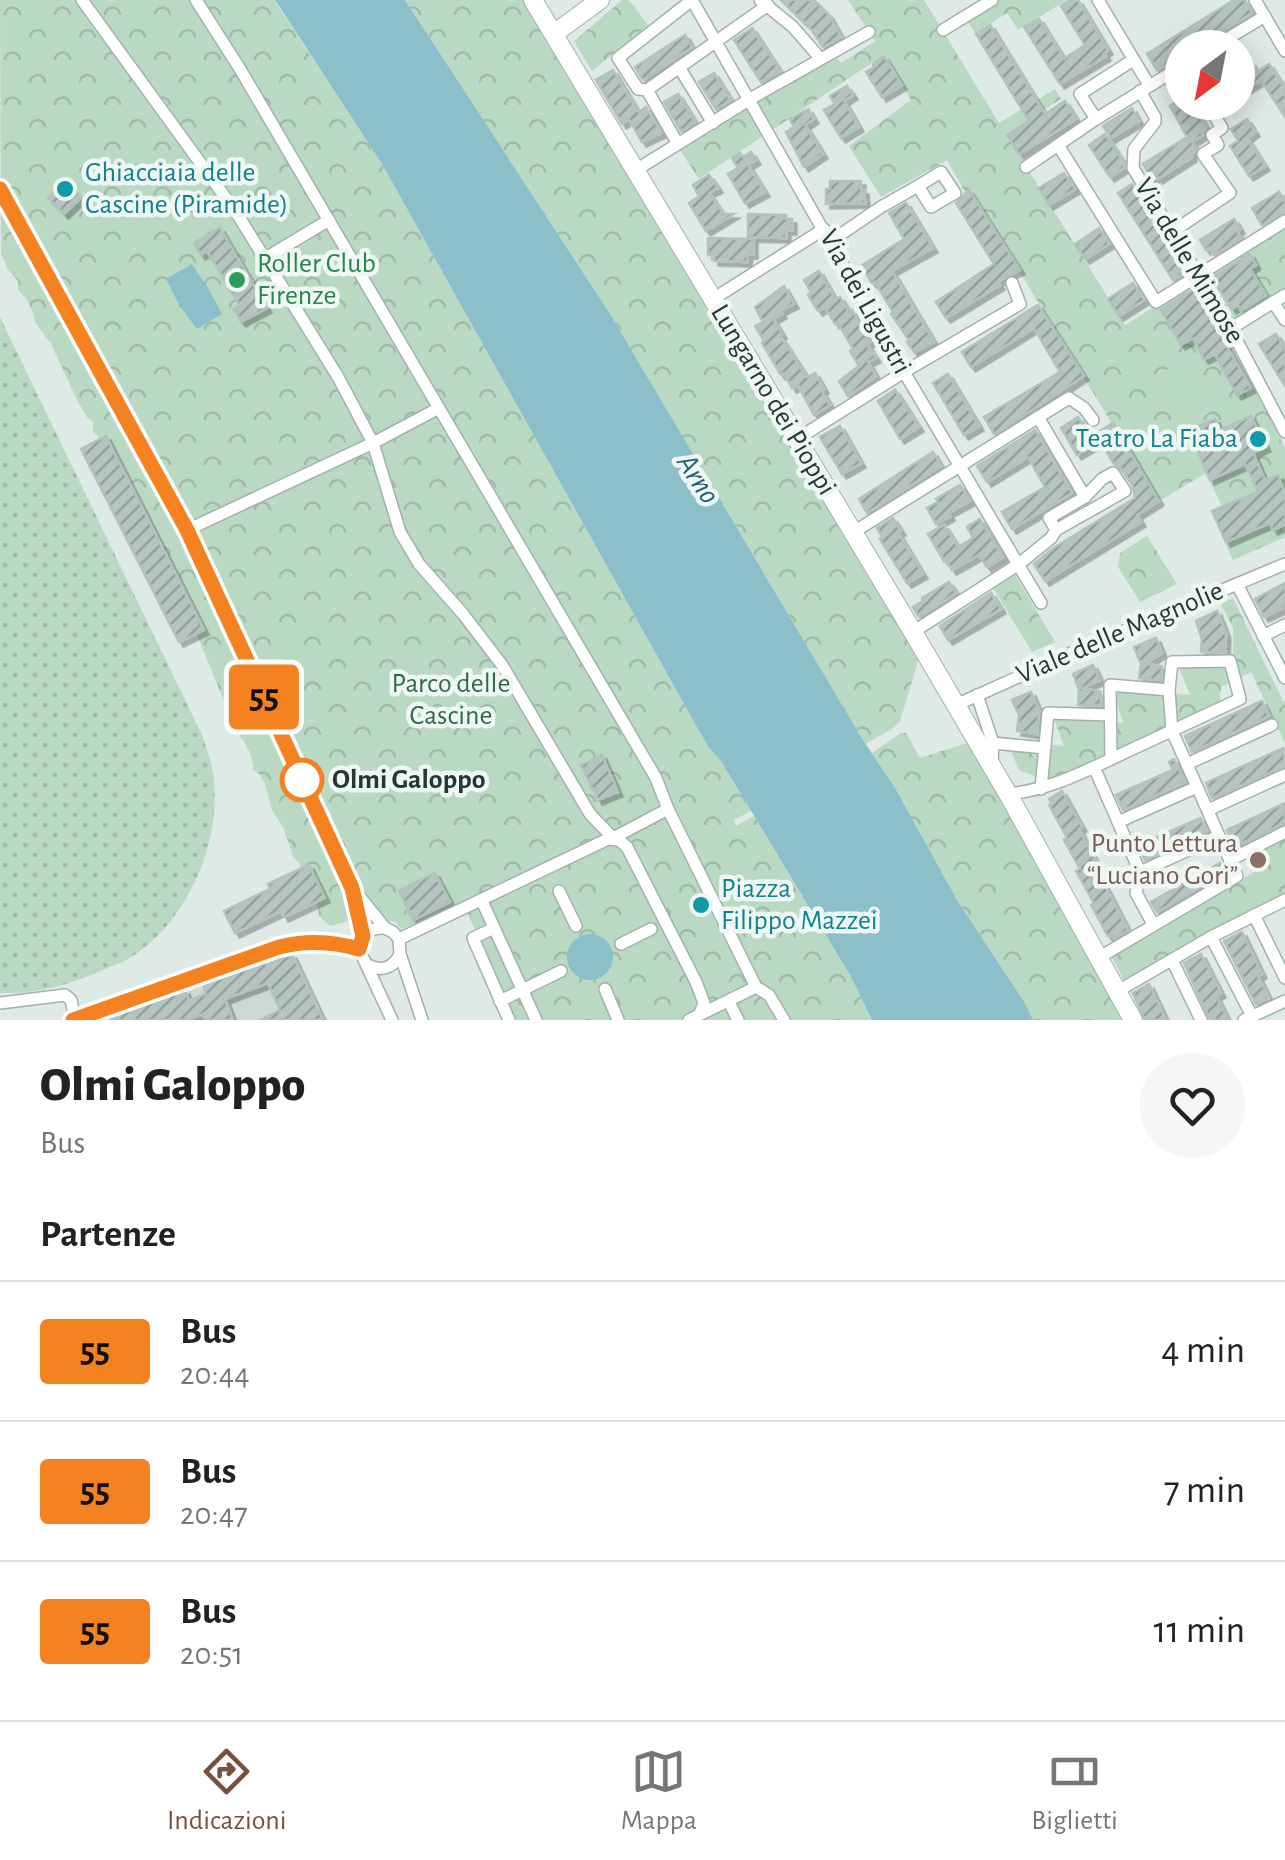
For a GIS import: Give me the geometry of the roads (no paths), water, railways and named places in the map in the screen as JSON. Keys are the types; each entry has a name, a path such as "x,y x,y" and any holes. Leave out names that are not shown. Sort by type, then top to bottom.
{"street":[{"path":"82,0 236,212 338,377 373,443 400,532 420,564 502,666 590,814 628,847 700,990 704,1003 694,1016"},
{"path":"196,0 660,788 756,987 772,999 784,1020"},
{"name":"Lungarno dei Pioppi","path":"533,0 992,766 1133,1020"},
{"path":"555,33 600,0"},
{"path":"678,144 646,90 638,88 618,58 692,0"},
{"name":"Via dei Ligustri","path":"692,0 1041,603"},
{"path":"943,30 992,0"},
{"name":"Via delle Mimose","path":"1098,0 1133,60 1155,117 1134,149 1133,168 1230,329 1285,432"},
{"path":"1255,0 1285,51"},
{"path":"646,90 764,3 793,27 820,58"},
{"path":"1242,30 1265,16"},
{"path":"636,170 869,32"},
{"path":"1096,119 1080,94 1133,60"},
{"path":"679,67 713,123"},
{"path":"1026,166 1165,76"},
{"path":"1172,232 1230,193 1203,154 1218,145 1212,135 1222,128 1217,120"},
{"path":"1058,146 1156,302 1285,221"},
{"path":"713,299 918,186"},
{"path":"0,189 187,530 352,888 385,928"},
{"path":"264,259 328,220"},
{"path":"797,439 1020,304 1012,282"},
{"path":"1230,329 1279,298 1285,320"},
{"path":"852,532 1070,398 1094,420"},
{"path":"187,530 439,408"},
{"path":"1038,417 1085,497"},
{"path":"913,632 1020,564 1056,530 1124,490 1113,473 1085,497 1049,518 1056,530"},
{"name":"Viale delle Magnolie","path":"956,705 1285,564"},
{"path":"1238,584 1285,678"},
{"path":"1263,636 1285,626"},
{"path":"1008,794 1041,789 1094,767 1172,731 1240,699 1230,661 1172,662 1170,690 1172,731 1237,876 1100,957"},
{"path":"1111,759 1110,685 1170,690"},
{"path":"977,695 993,743 992,766"},
{"path":"1041,789 1048,713 1110,715"},
{"path":"1187,764 1272,724"},
{"path":"993,743 1044,748"},
{"path":"1094,767 1140,872 1136,893 1152,924"},
{"path":"1208,810 1285,775"},
{"path":"1118,822 1197,787"},
{"path":"399,939 616,839 668,809"},
{"path":"1230,860 1285,832"},
{"path":"1140,872 1220,836"},
{"path":"352,888 361,942 392,1020"},
{"path":"559,890 576,926"},
{"path":"1118,991 1285,900"},
{"path":"482,901 536,1020"},
{"path":"1254,915 1285,978"},
{"path":"0,1003 65,996 70,1000 74,1020 299,942 361,942 374,928 385,928 399,939 400,954 422,1020"},
{"path":"494,928 472,938 509,1020"},
{"path":"621,944 652,929"},
{"path":"1211,937 1248,1018 1285,1001"},
{"path":"368,964 386,968 400,954"},
{"path":"1172,960 1201,1020"},
{"path":"500,1001 561,972"},
{"path":"694,1016 734,1010 756,987"},
{"path":"605,990 618,1020"}],"water":[{"name":"Arno","path":"275,0 405,0 610,314 895,788 957,900 1033,1020 872,1020 850,975 721,761 707,745 382,164"},
{"path":"192,264 222,314 197,329 166,279"},
{"path":"590,934 606,941 613,957 606,973 590,980 574,973 567,957 574,941"}],"place":[{"name":"Ghiacciaia delle Cascine (Piramide)","path":"65,189"},
{"name":"Roller Club Firenze","path":"237,280"},
{"name":"Teatro La Fiaba","path":"1258,439"},
{"name":"Olmi Galoppo","path":"302,780"},
{"name":"Punto Lettura “Luciano Gori”","path":"1258,860"},
{"name":"Piazza Filippo Mazzei","path":"701,905"}],"park label":[{"name":"Parco delle Cascine","path":"451,700"}]}
